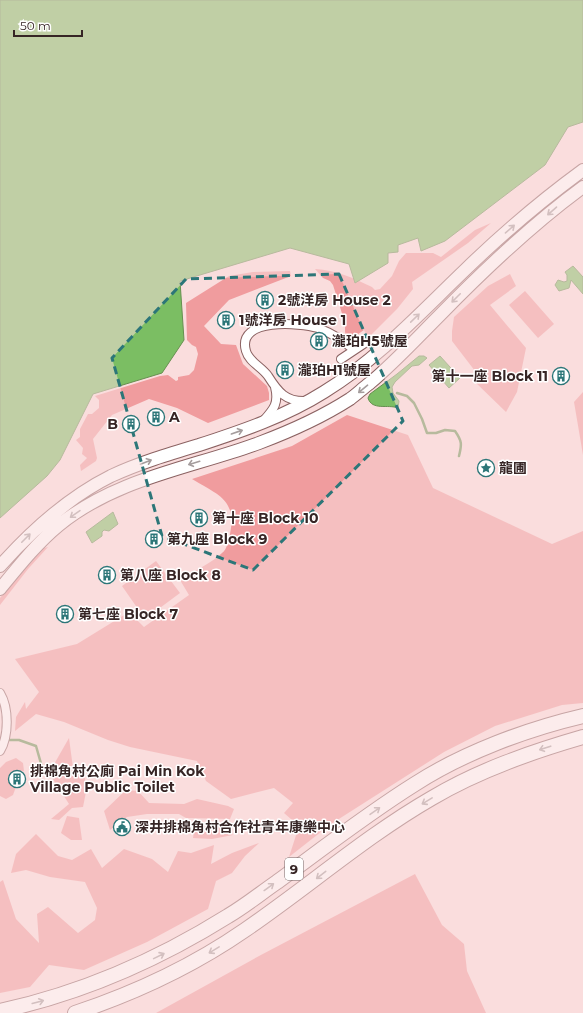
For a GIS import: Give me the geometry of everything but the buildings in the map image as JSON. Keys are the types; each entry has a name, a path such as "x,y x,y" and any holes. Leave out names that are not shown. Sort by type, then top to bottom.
{"highway":[{"name":"9","path":"0,1011 70,993 158,956 230,916 415,784 481,750 527,733 583,716"},
{"name":"9","path":"75,1013 112,1000 156,981 222,945 283,904 381,830 441,792 474,776 518,758 583,737"}],"main road":[{"path":"0,566 47,517 74,497 110,477 167,454 261,424 310,401 341,382 374,357 502,235 583,170"},
{"path":"0,589 25,559 59,525 82,509 134,482 258,443 306,424 351,398 386,369 472,282 509,248 554,208 583,187"}],"street":[{"path":"310,401 298,402 291,400 275,387 266,374 250,358 245,349 245,343 248,336 258,328 283,324 308,326 329,333 348,344 354,350"},
{"path":"340,359 368,341"},
{"path":"261,424 273,410 276,403 277,395 275,387"},
{"path":"0,693 5,703 7,730 0,751"}],"highlighted area":[{"path":"339,274 403,421 253,570 162,536 112,358 186,279"}],"shaded area":[{"path":"0,0 583,0 583,122 568,127 545,165 445,241 421,251 418,238 398,245 398,252 388,253 388,263 355,283 349,264 290,248 180,281 184,340 162,373 93,394 60,460 47,476 0,518"},
{"path":"491,223 468,243 412,282 413,289 397,309 368,338 364,330 348,341 345,332 345,323 333,285 330,281 323,278 315,269 337,273 372,287 375,290 380,289 392,276 399,261 406,253 433,253 441,257 475,230"},
{"path":"573,266 583,277 583,294 571,280 569,288 559,291 555,285 558,280 564,282 567,281 567,275 565,272"},
{"path":"290,271 291,276 229,300 204,326 221,344 236,345 243,364 267,386 269,400 208,423 177,408 149,399 112,415 93,439 97,458 96,461 81,471 80,465 87,458 82,454 83,448 76,440 80,437 80,429 88,414 92,414 99,408 99,400 95,396 160,376 168,375 176,381 178,380 178,377 189,375 194,370 198,354 196,347 187,340 186,303 229,276 253,272"},
{"path":"510,274 516,286 490,305 526,348 517,392 506,412 474,381 475,371 452,341 452,331 454,317 488,286"},
{"path":"525,291 554,324 538,338 509,305"},
{"path":"419,356 424,356 427,358 419,365 412,366 395,382 392,387 393,393 399,401 398,408 377,406 370,402 368,398 370,394"},
{"path":"440,356 460,378 449,388 429,365"},
{"path":"583,392 583,455 574,402"},
{"path":"347,415 408,435 433,488 552,544 583,531 583,703 562,705 495,726 444,752 331,824 289,857 299,826 284,813 293,803 274,788 231,799 206,781 197,761 130,747 108,740 64,722 36,714 15,731 16,717 25,702 26,709 39,692 15,659 77,644 129,612 144,627 189,595 180,580 224,552 228,544 231,522 231,513 228,505 217,494 192,479 292,446"},
{"path":"113,512 118,524 109,531 104,530 102,532 102,536 92,543 86,532"},
{"path":"48,547 28,569 0,605 0,598 41,549"},
{"path":"156,561 180,593 145,619 122,586"},
{"path":"69,738 73,768 85,777 86,792 83,807 72,808 59,820 51,819 69,804 49,773"},
{"path":"16,758 23,763 24,771 11,774 13,785 17,784 13,795 6,799 0,796 0,768 6,762"},
{"path":"126,790 138,791 149,803 184,804 197,799 228,806 234,809 230,819 186,818 179,814 147,814 127,817 110,830 104,811"},
{"path":"67,816 79,818 82,840 71,840 61,833"},
{"path":"195,824 217,825 233,835 212,839 193,838"},
{"path":"36,834 58,856 72,860 91,849 102,868 124,849 152,859 168,872 178,851 191,853 214,845 211,864 232,853 259,843 245,856 232,873 216,881 208,909 147,942 84,970 49,965 30,987 0,993 0,882 3,880 16,919 39,943 37,914 48,907 78,933 95,920 97,908 85,882 50,877 26,870 11,873 16,854"},
{"path":"415,874 442,925 464,944 467,971 486,1013 156,1013 259,956"}],"waterway":[{"path":"397,393 407,396 414,403 427,433 436,433 445,430 455,431 461,443 459,456"},
{"path":"0,740 19,740 36,746 42,767"}],"place":[{"name":"2號洋房 House 2","path":"265,300"},
{"name":"1號洋房 House 1","path":"226,320"},
{"name":"瀧珀H5號屋","path":"319,341"},
{"name":"瀧珀H1號屋","path":"285,370"},
{"name":"第十一座 Block 11","path":"561,376"},
{"name":"A","path":"156,417"},
{"name":"B","path":"131,424"},
{"name":"龍圃","path":"486,468"},
{"name":"第十座 Block 10","path":"199,518"},
{"name":"第九座 Block 9","path":"154,539"},
{"name":"第八座 Block 8","path":"107,575"},
{"name":"第七座 Block 7","path":"65,614"},
{"name":"排棉角村公廁 Pai Min Kok Village Public Toilet","path":"17,779"},
{"name":"深井排棉角村合作社青年康樂中心","path":"122,827"}]}
